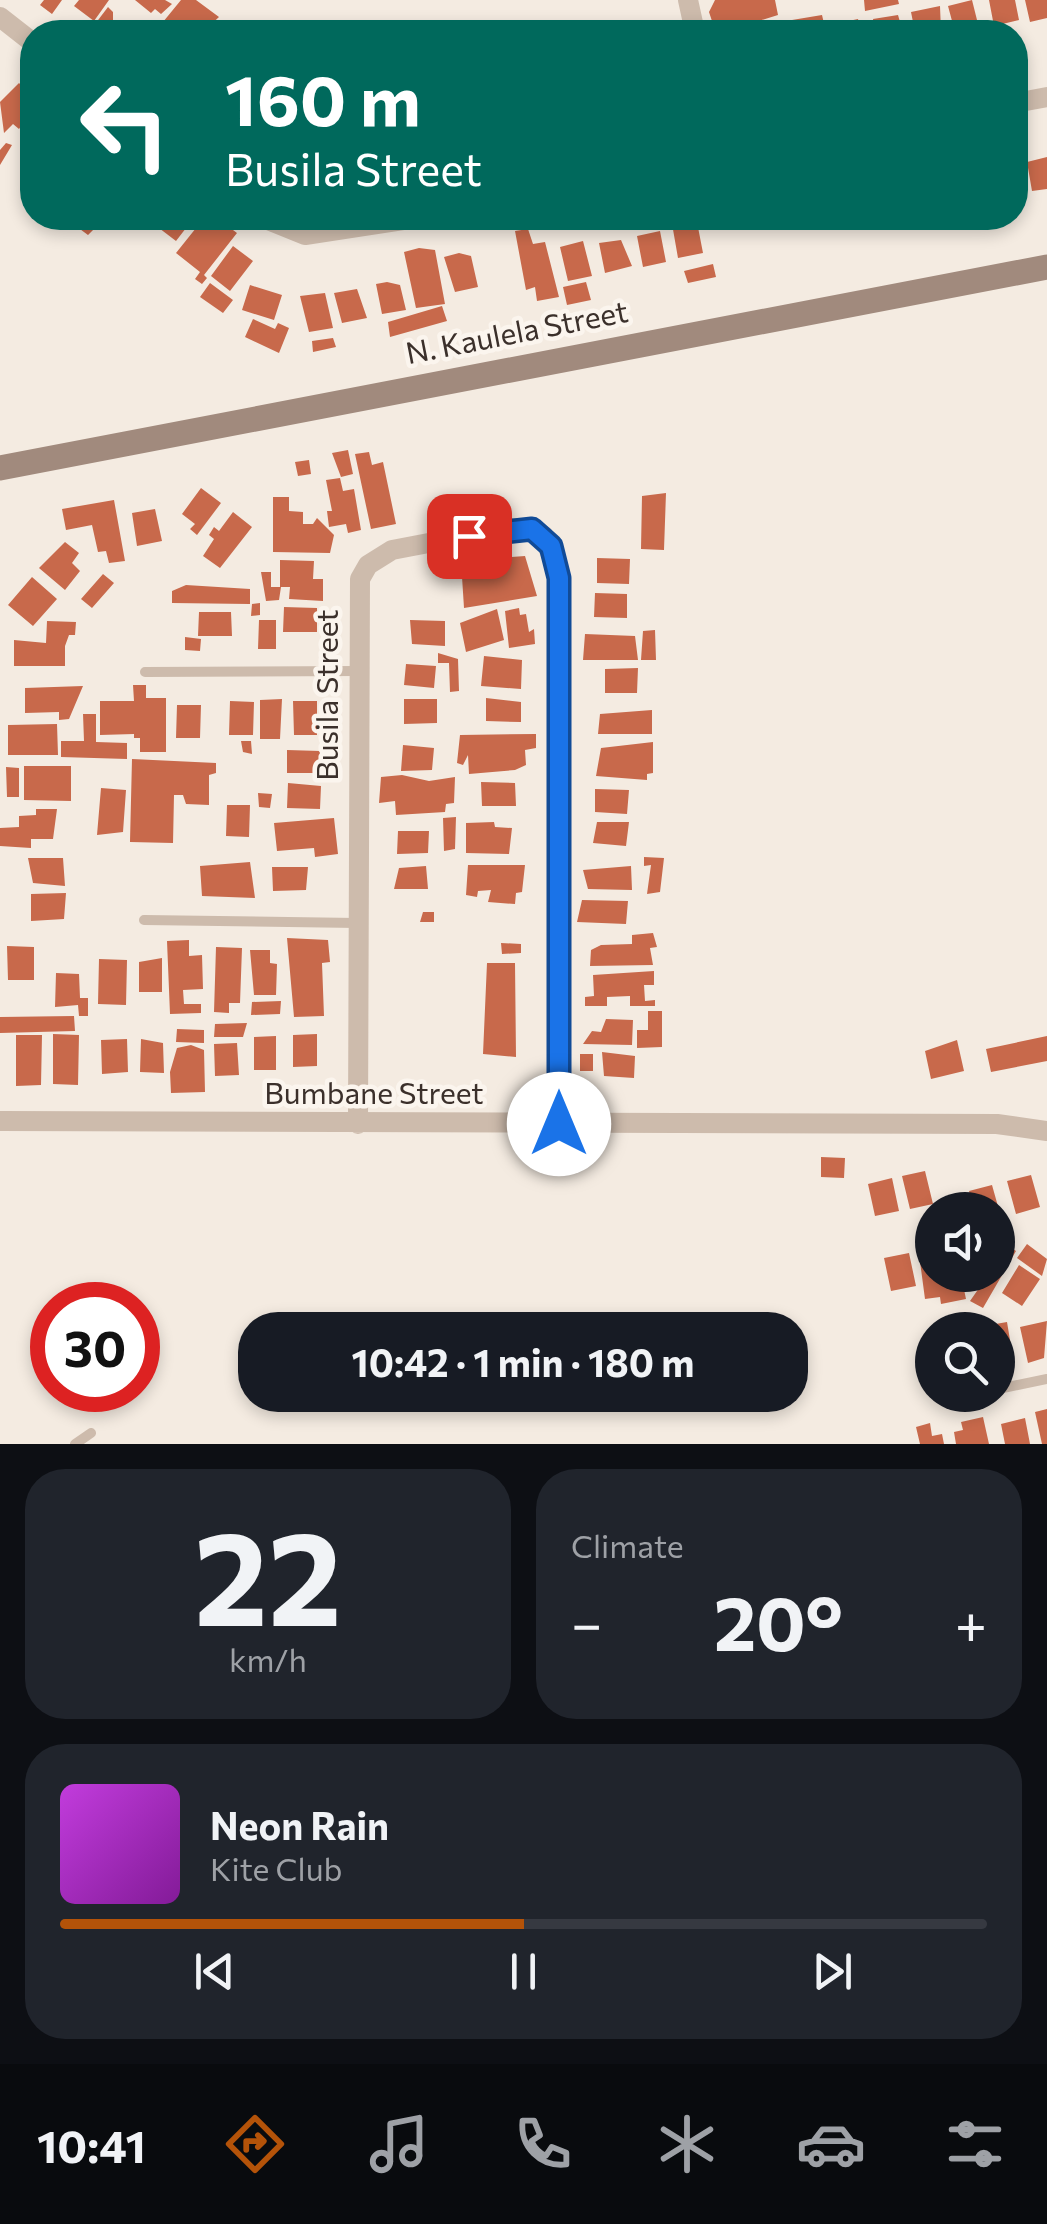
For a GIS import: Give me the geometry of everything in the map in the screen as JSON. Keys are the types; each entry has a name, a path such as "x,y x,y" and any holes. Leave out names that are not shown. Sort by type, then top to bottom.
{"street":[{"path":"293,230 305,235 338,230"},
{"name":"N. Kaulela Street","path":"0,468 1047,267"},
{"name":"Busila Street","path":"358,1124 360,579 378,556 520,527 544,536 551,546 559,578 559,1124"},
{"name":"Bumbane Street","path":"0,1121 997,1124 1047,1131"}],"lane":[{"path":"144,672 358,671"},
{"path":"144,920 357,923"},
{"path":"1015,1386 1047,1379"},
{"path":"75,1444 92,1433"}],"building":[{"path":"44,0 62,0 52,14 40,5"},
{"path":"79,0 109,0 95,20 74,6"},
{"path":"135,0 165,0 172,4 161,14 155,9 151,13"},
{"path":"181,0 196,0 219,17 216,20 165,20"},
{"path":"715,0 775,0 778,15 762,20 712,20 709,12"},
{"path":"864,0 898,0 899,4 865,11"},
{"path":"972,0 977,20 952,20 948,6"},
{"path":"989,0 1015,0 1019,20 993,20"},
{"path":"1025,0 1047,0 1047,18 1030,22"},
{"path":"940,6 941,20 913,20 911,12"},
{"path":"108,7 113,12 113,20 98,20"},
{"path":"822,15 823,20 792,20"},
{"path":"898,15 899,20 873,20"},
{"path":"20,84 19,129 13,124 4,133 0,102"},
{"path":"6,143 12,145 0,165 0,150"},
{"path":"1047,157 1047,189 1032,191 1028,162"},
{"path":"162,230 184,230 176,241"},
{"path":"194,230 237,233 204,275 207,278 202,284 195,279 200,272 176,253"},
{"path":"528,230 533,244 545,242 559,297 537,301 535,287 526,290 515,231"},
{"path":"673,230 699,230 703,253 678,258"},
{"path":"660,231 666,262 643,267 637,236"},
{"path":"621,240 632,266 605,273 599,243"},
{"path":"583,241 592,276 568,281 560,247"},
{"path":"233,246 253,261 230,291 211,276"},
{"path":"419,248 435,250 445,304 416,308 404,252"},
{"path":"459,253 471,256 478,287 455,292 444,257"},
{"path":"713,264 716,277 688,283 684,271"},
{"path":"586,282 591,300 567,305 563,287"},
{"path":"210,283 233,300 223,313 200,297"},
{"path":"376,284 400,285 406,310 382,314"},
{"path":"250,285 282,295 274,320 242,310"},
{"path":"357,289 367,318 342,323 334,293"},
{"path":"325,293 333,328 309,332 300,296"},
{"path":"442,306 447,321 390,337 388,322"},
{"path":"253,319 275,329 278,323 289,328 279,353 245,337"},
{"path":"333,338 336,347 313,352 312,341"},
{"path":"348,450 353,474 341,477 332,453"},
{"path":"369,452 372,465 383,462 396,524 371,529 355,454"},
{"path":"309,460 311,474 298,476 295,462"},
{"path":"340,478 343,491 354,489 361,530 348,533 346,524 329,527 327,511 332,511 326,480"},
{"path":"201,488 221,503 197,535 190,529 195,524 182,514"},
{"path":"666,493 664,550 641,549 642,496"},
{"path":"273,497 289,497 289,511 303,512 303,524 313,524 317,518 334,535 330,553 273,552"},
{"path":"114,500 125,561 109,563 106,551 98,552 92,525 66,530 62,509"},
{"path":"155,509 162,541 137,546 132,513"},
{"path":"233,512 252,527 220,568 203,556 214,539 209,535 214,527 219,531"},
{"path":"65,542 79,553 72,563 80,571 65,590 39,568"},
{"path":"525,556 537,596 464,608 461,561"},
{"path":"597,558 630,559 629,584 597,583"},
{"path":"280,560 314,561 313,579 323,579 323,601 289,599 290,587 280,587"},
{"path":"261,572 271,572 271,587 281,587 279,600 266,601"},
{"path":"103,574 114,583 92,608 81,599"},
{"path":"32,577 57,599 33,626 8,605"},
{"path":"186,585 250,589 250,604 172,603 172,591"},
{"path":"595,593 627,594 627,618 594,617"},
{"path":"260,603 260,615 251,616 252,604"},
{"path":"284,607 317,608 317,632 283,632"},
{"path":"519,608 520,615 526,614 529,632 534,629 535,644 509,648 505,611"},
{"path":"497,609 504,640 466,652 460,623"},
{"path":"199,612 231,612 232,636 198,636"},
{"path":"259,620 276,620 276,649 258,649"},
{"path":"410,620 445,621 445,646 412,644"},
{"path":"47,621 76,622 75,635 69,635 65,646 65,666 14,666 14,640 46,643"},
{"path":"655,630 656,660 641,660 643,631"},
{"path":"585,634 635,636 638,660 583,660"},
{"path":"185,637 201,639 200,651 185,650"},
{"path":"438,653 458,659 459,691 450,692 449,663 438,663"},
{"path":"484,656 522,660 521,689 481,686"},
{"path":"406,664 436,666 434,688 404,685"},
{"path":"638,668 637,693 605,693 605,669"},
{"path":"133,685 146,685 146,698 166,698 166,752 140,752 140,738 134,738 134,734 100,735 100,701 134,701"},
{"path":"83,686 69,719 59,720 59,712 25,713 25,688"},
{"path":"486,698 521,702 521,722 486,721"},
{"path":"282,699 280,739 260,739 260,700"},
{"path":"404,699 437,699 437,723 404,724"},
{"path":"230,701 254,702 253,735 229,735"},
{"path":"293,701 317,701 317,735 294,735"},
{"path":"177,705 201,705 200,738 176,738"},
{"path":"652,710 652,734 598,734 600,714"},
{"path":"83,714 96,714 96,742 127,743 127,759 61,757 61,741 84,741"},
{"path":"57,724 58,755 8,755 8,725"},
{"path":"536,734 536,748 525,750 526,765 515,770 469,774 468,755 463,765 457,763 460,735"},
{"path":"241,741 251,741 252,754 243,752"},
{"path":"653,742 653,773 647,774 647,780 596,776 601,748"},
{"path":"403,745 434,748 432,770 401,771"},
{"path":"287,750 320,751 320,773 287,773"},
{"path":"132,759 216,763 216,773 209,775 209,805 186,804 183,795 174,795 173,843 130,842"},
{"path":"24,766 71,766 71,801 24,800"},
{"path":"6,767 19,768 19,797 7,797"},
{"path":"402,775 429,781 455,777 454,803 446,804 445,812 396,815 395,801 379,803 381,777"},
{"path":"481,782 515,783 516,806 482,806"},
{"path":"288,783 321,786 320,809 287,808"},
{"path":"101,788 126,790 123,832 97,835"},
{"path":"595,789 629,790 627,814 595,812"},
{"path":"258,793 272,794 270,808 259,807"},
{"path":"227,805 250,805 249,837 226,836"},
{"path":"36,809 57,809 53,839 31,839 31,848 0,846 0,828 19,827 19,816 36,815"},
{"path":"456,817 455,849 444,851 443,818"},
{"path":"334,818 338,854 315,857 314,848 277,851 274,823"},
{"path":"494,822 495,827 512,828 509,854 466,853 466,823"},
{"path":"597,822 629,822 626,846 593,843"},
{"path":"398,831 429,831 428,853 397,854"},
{"path":"644,857 664,858 660,892 647,894 651,865 644,866"},
{"path":"28,858 63,858 65,886 33,883"},
{"path":"250,862 255,898 202,896 200,866"},
{"path":"468,865 525,865 522,892 516,893 515,904 488,902 491,890 478,891 477,897 466,895"},
{"path":"426,866 428,889 394,889 399,868"},
{"path":"631,866 632,890 588,889 583,870"},
{"path":"272,867 308,867 306,890 273,891"},
{"path":"66,893 64,919 31,921 31,894"},
{"path":"582,900 628,901 626,924 577,922"},
{"path":"423,912 434,912 434,922 420,922"},
{"path":"653,933 657,947 650,948 653,965 590,966 591,950 601,945 632,944 632,935"},
{"path":"287,938 328,940 330,962 322,963 324,1016 294,1017"},
{"path":"189,940 189,956 202,955 203,989 183,990 184,1004 201,1004 201,1013 170,1014 167,941"},
{"path":"501,943 521,944 521,953 502,954"},
{"path":"7,946 34,947 34,980 8,980"},
{"path":"216,947 242,948 240,1003 229,1003 229,1013 214,1012"},
{"path":"250,950 270,950 270,963 277,964 276,995 254,995"},
{"path":"162,958 162,992 139,992 139,962"},
{"path":"99,959 127,960 126,1005 98,1004"},
{"path":"487,963 515,963 516,1057 483,1054"},
{"path":"654,971 654,985 644,985 645,1001 655,1000 655,1006 630,1006 630,996 607,997 607,1006 585,1006 585,997 594,996 593,975"},
{"path":"56,973 79,974 80,998 88,998 88,1016 79,1016 78,1005 55,1007"},
{"path":"281,1001 280,1014 251,1015 252,1002"},
{"path":"648,1011 662,1011 662,1047 637,1048 637,1030 648,1030"},
{"path":"74,1016 75,1031 0,1033 0,1017"},
{"path":"606,1019 633,1020 632,1045 583,1044 592,1031 601,1032"},
{"path":"247,1023 243,1037 214,1037 215,1024"},
{"path":"177,1029 204,1030 204,1043 176,1042"},
{"path":"53,1034 79,1035 78,1085 53,1084"},
{"path":"317,1034 317,1066 293,1067 293,1035"},
{"path":"16,1035 42,1035 41,1085 16,1086"},
{"path":"276,1036 276,1070 254,1070 254,1037"},
{"path":"1047,1036 1047,1061 991,1072 986,1049"},
{"path":"127,1039 128,1072 102,1074 101,1040"},
{"path":"141,1039 163,1043 164,1073 140,1072"},
{"path":"957,1040 964,1071 931,1079 925,1051"},
{"path":"237,1043 239,1075 215,1076 214,1044"},
{"path":"191,1045 204,1050 205,1092 171,1093 170,1072 177,1048"},
{"path":"602,1052 635,1056 634,1078 604,1076"},
{"path":"580,1054 593,1054 593,1071 580,1071"},
{"path":"821,1157 845,1158 844,1178 821,1177"},
{"path":"925,1171 930,1192 915,1192 915,1208 910,1209 902,1176"},
{"path":"1031,1175 1040,1207 1016,1214 1015,1192 1010,1192 1007,1181"},
{"path":"892,1178 899,1211 875,1216 868,1184"},
{"path":"992,1185 994,1192 969,1192"},
{"path":"1027,1244 1047,1259 1042,1276 1017,1258"},
{"path":"909,1253 915,1286 891,1291 884,1258"},
{"path":"1019,1265 1040,1279 1022,1306 1002,1293 1015,1292"},
{"path":"924,1292 965,1292 966,1299 941,1304 940,1297 925,1299"},
{"path":"976,1292 992,1292 983,1308 970,1301"},
{"path":"1047,1321 1044,1358 1028,1363 1020,1327"},
{"path":"1047,1409 1047,1444 1042,1444 1035,1412"},
{"path":"983,1417 989,1444 956,1444 954,1432 963,1430 961,1422"},
{"path":"1025,1418 1030,1444 1005,1444 1001,1424"},
{"path":"930,1423 932,1436 942,1434 944,1444 920,1444 916,1427"}],"route":[{"path":"469,536 507,528 532,529 551,546 559,578 559,1124"}]}
